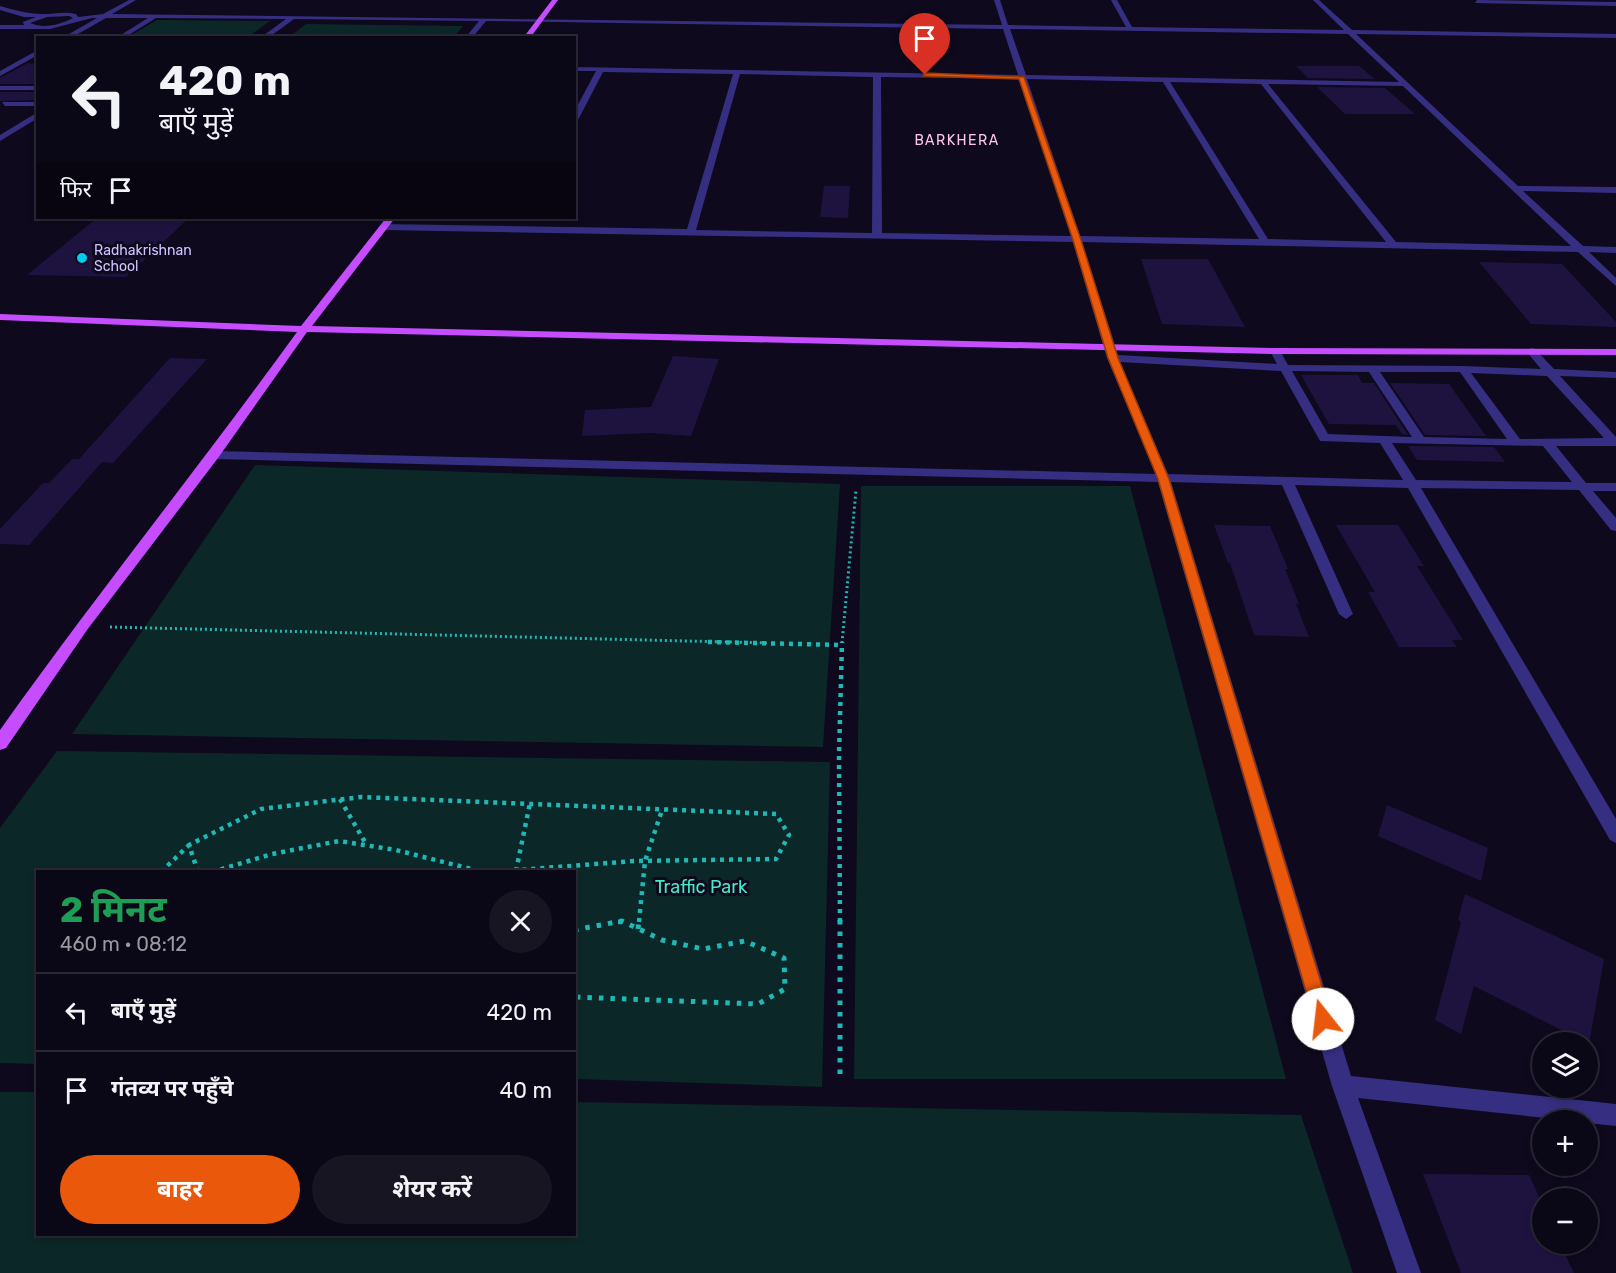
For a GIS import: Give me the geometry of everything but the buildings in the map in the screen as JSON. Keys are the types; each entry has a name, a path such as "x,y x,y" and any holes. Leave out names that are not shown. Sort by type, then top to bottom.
{"main road":[{"path":"527,36 555,0"},
{"path":"0,743 82,626 214,455 304,329 387,222"},
{"path":"0,317 304,329 1111,352 1616,352"}],"street":[{"path":"68,36 133,0"},
{"path":"997,0 1077,240 1111,352 1164,479 1343,1086 1409,1273"},
{"path":"1114,0 1130,28"},
{"path":"1316,0 1616,284"},
{"path":"1477,2 1616,4"},
{"path":"0,8 24,15 69,14 74,15 76,19"},
{"path":"0,27 28,24 46,15"},
{"path":"0,16 38,28 62,25 76,19 105,16 155,16 1616,36"},
{"path":"122,36 155,16"},
{"path":"266,36 293,17"},
{"path":"470,36 484,19"},
{"path":"38,28 41,36"},
{"path":"0,74 36,53"},
{"path":"576,69 1406,84"},
{"path":"576,116 600,70"},
{"path":"691,231 737,72"},
{"path":"877,74 877,235"},
{"path":"1165,80 1265,242"},
{"path":"1263,82 1394,246"},
{"path":"0,88 36,88"},
{"path":"5,104 36,104"},
{"path":"0,139 36,115"},
{"path":"1514,188 1616,190"},
{"path":"520,229 525,219"},
{"path":"387,222 520,229 1616,250"},
{"path":"1275,351 1324,438 1615,442"},
{"path":"1531,351 1615,442"},
{"path":"1111,352 1283,368 1463,369 1616,375"},
{"path":"1372,368 1420,440"},
{"path":"1463,369 1516,442"},
{"path":"1383,440 1412,484 1616,835"},
{"path":"1546,442 1616,527"},
{"path":"214,455 1164,479 1616,487"},
{"path":"1287,481 1346,614"},
{"path":"1343,1086 1616,1115"}],"path":[{"path":"840,1078 838,755 842,645 858,472"},
{"path":"82,626 842,645"},
{"path":"163,870 189,845 261,809 361,797 530,803 776,814 789,835 776,859 716,858 645,861 516,870 530,803"},
{"path":"340,799 367,845"},
{"path":"638,929 645,861 662,809"},
{"path":"219,870 272,854 339,841 367,845 474,870"},
{"path":"189,845 197,870"},
{"path":"576,930 622,921 662,940 703,949 745,941 784,958 785,989 758,1004 576,997"}],"green space":[{"path":"157,20 270,21 249,36 130,36"},
{"path":"306,24 463,26 455,36 290,36"},
{"path":"255,465 840,484 823,747 72,734"},
{"path":"861,486 1130,486 1286,1079 854,1079"},
{"name":"Traffic Park","path":"57,751 830,762 822,1087 576,1079 576,870 36,870 36,1064 0,1063 0,828"},
{"path":"0,1092 36,1092 36,1236 576,1236 576,1102 1301,1115 1353,1273 0,1273"}],"place":[{"name":"Radhakrishnan School","path":"82,258"}],"district":[{"name":"BARKHERA","path":"957,140"}],"route":[{"path":"925,75 1021,77 1077,240 1113,358 1164,479 1323,1019"}]}
